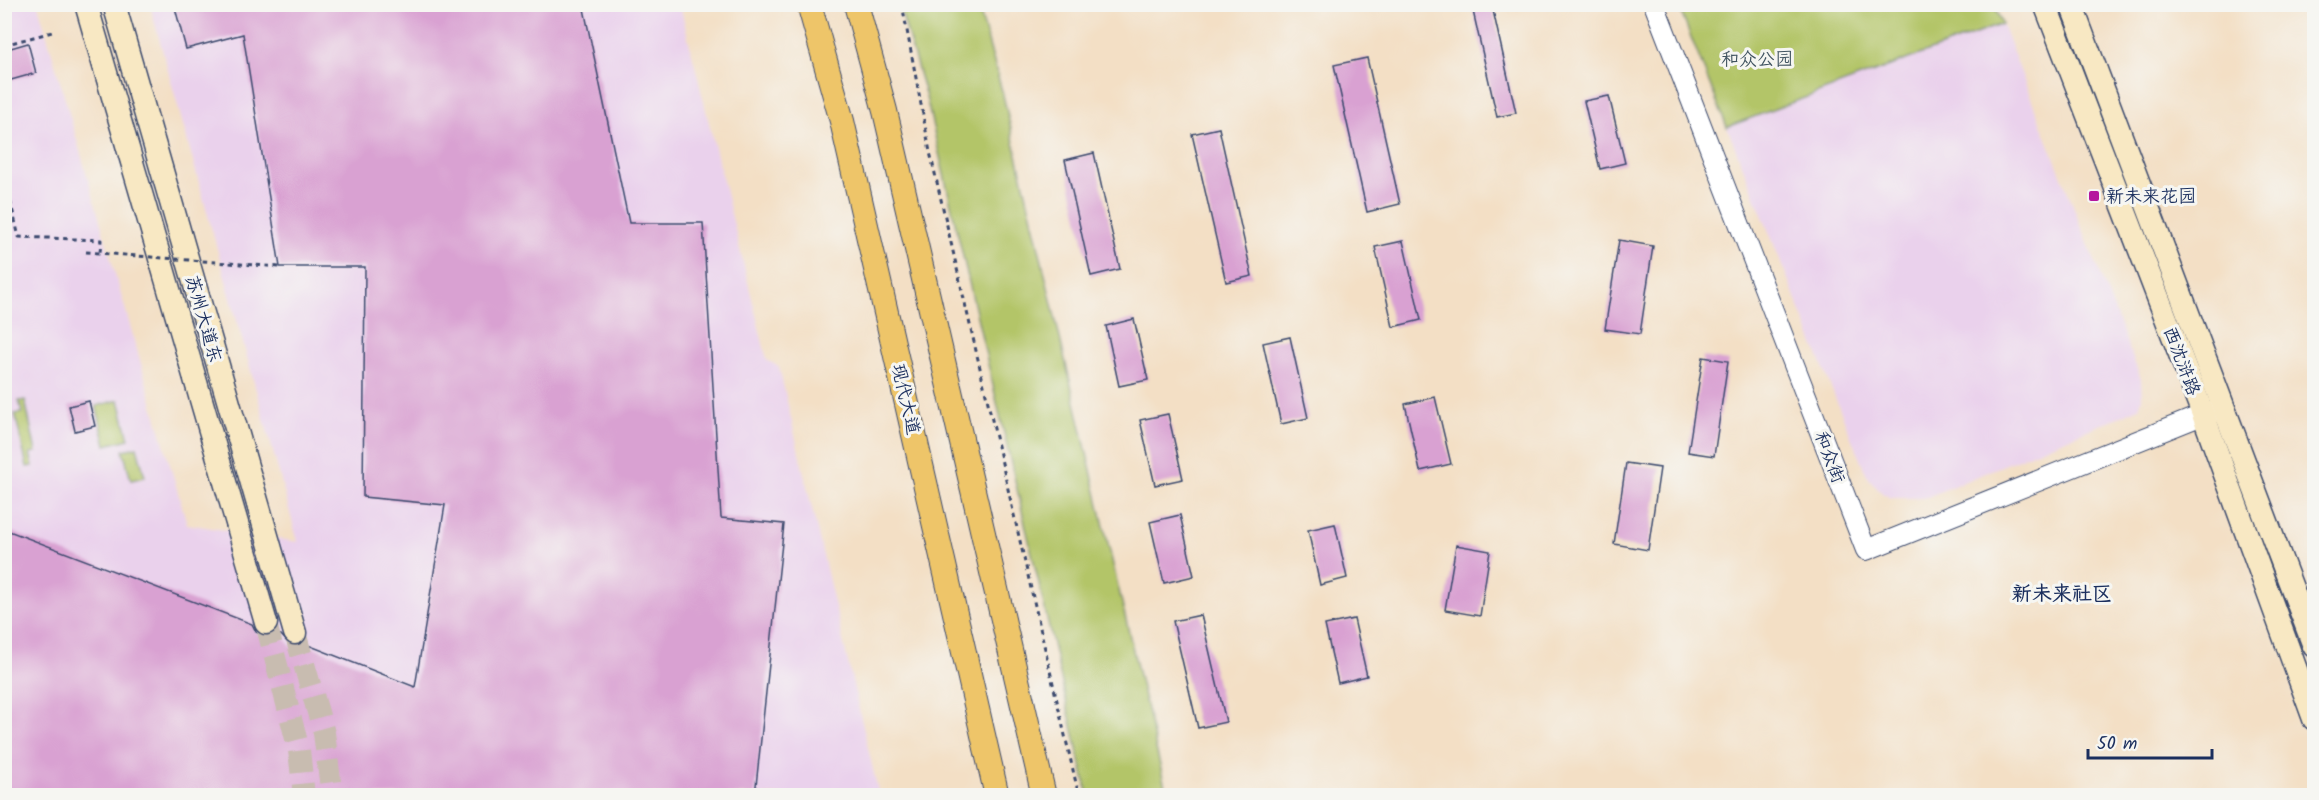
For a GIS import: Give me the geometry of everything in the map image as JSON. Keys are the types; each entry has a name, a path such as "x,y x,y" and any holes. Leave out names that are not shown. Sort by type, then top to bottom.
{"main road":[{"name":"苏州大道东","path":"86,4 266,623"},
{"name":"苏州大道东","path":"114,4 295,633"},
{"name":"现代大道","path":"809,4 842,121 997,795"},
{"path":"856,4 885,111 1044,795"},
{"name":"西沈浒路","path":"2045,4 2203,414 2314,719"},
{"name":"西沈浒路","path":"2071,4 2314,646"}],"street":[{"name":"和众街","path":"1654,4 1866,550 2225,406"}],"path":[{"path":"902,4 930,152 1079,795"},
{"path":"4,45 56,31"},
{"path":"4,176 19,237 101,240 100,253"},
{"path":"86,252 280,267"}],"shaded area":[{"path":"5,5 38,5 187,524 298,542 150,5 680,5 767,360 779,367 879,795 5,796"},
{"path":"2002,24 2141,379 2142,399 2139,408 1925,498 1891,498 1882,493 1869,479 1861,462 1727,127"}],"green space":[{"path":"899,5 978,5 1003,95 1167,795 1088,795 926,97"},
{"name":"和众公园","path":"1678,5 1994,5 2002,24 1727,127"},
{"path":"25,400 36,452 30,453 33,466 27,467 15,414 22,413 19,401"},
{"path":"119,400 129,439 106,445 96,406"},
{"path":"137,447 145,477 131,480 123,450"}],"building":[{"path":"174,4 583,4 629,223 703,223 721,518 784,524 755,795 4,795 4,529 252,624 256,632 262,636 275,633 281,635 291,646 303,643 415,687 445,505 363,497 365,267 280,267 243,34 186,49"},
{"path":"1492,6 1516,113 1497,117 1473,11"},
{"path":"28,43 36,73 4,82 4,50"},
{"path":"1367,58 1400,204 1367,212 1334,65"},
{"path":"1609,96 1625,163 1600,169 1584,101"},
{"path":"1219,128 1252,276 1226,282 1192,134"},
{"path":"1094,153 1120,269 1091,276 1065,160"},
{"path":"1619,240 1653,246 1640,334 1605,329"},
{"path":"1403,241 1421,320 1393,327 1375,247"},
{"path":"1134,319 1148,380 1119,386 1106,326"},
{"path":"1290,337 1308,418 1281,424 1263,343"},
{"path":"1703,357 1728,361 1714,456 1688,452"},
{"path":"1435,397 1451,464 1420,471 1405,404"},
{"path":"89,401 95,426 75,431 69,406"},
{"path":"1168,414 1183,479 1155,485 1140,420"},
{"path":"1626,463 1660,468 1648,550 1614,544"},
{"path":"1180,515 1194,576 1164,583 1150,522"},
{"path":"1335,524 1347,578 1320,585 1308,530"},
{"path":"1456,545 1490,551 1480,616 1445,610"},
{"path":"1201,615 1226,722 1198,728 1173,621"},
{"path":"1354,619 1367,676 1338,683 1325,625"}],"tunnel":[{"path":"266,623 299,750 304,796"},
{"path":"295,633 324,733 332,796"}],"place":[{"name":"新未来花园","path":"2094,196"}],"district":[{"name":"新未来社区","path":"2062,593"}]}
